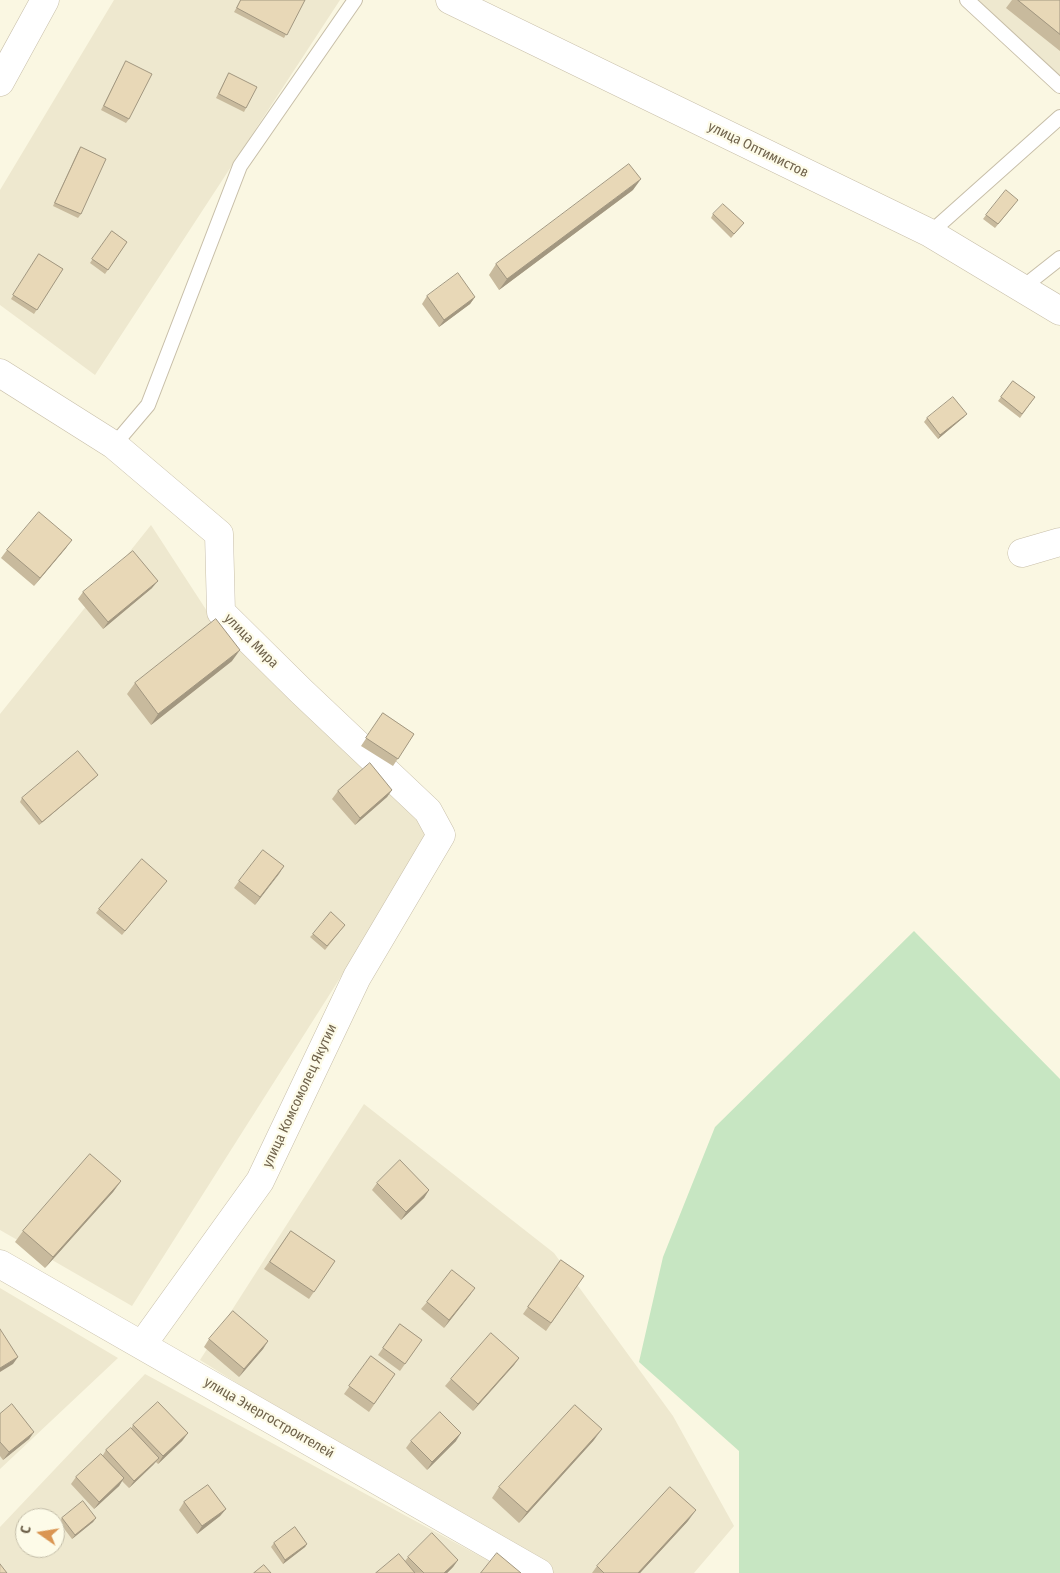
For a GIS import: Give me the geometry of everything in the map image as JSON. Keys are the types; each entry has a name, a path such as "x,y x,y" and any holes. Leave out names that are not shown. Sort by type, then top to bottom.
{"street":[{"path":"0,82 45,0"},
{"name":"улица Оптимистов","path":"450,0 930,233 1060,311"},
{"name":"улица Мира","path":"0,373 114,445 219,534 221,612 301,691 428,811 441,835"},
{"path":"1022,553 1060,542"},
{"name":"улица Комсомолец Якутии","path":"142,1345 260,1181 357,976 441,835"},
{"name":"улица Энергостроителей","path":"0,1264 539,1573"}],"lane":[{"path":"114,445 148,405 240,166 355,0"},
{"path":"967,0 1060,86"},
{"path":"930,233 1060,117"},
{"path":"1022,288 1060,258"}],"shaded area":[{"path":"114,0 340,0 95,375 0,305 0,190"},
{"path":"961,0 1060,0 1060,78"},
{"path":"151,525 218,628 432,833 132,1306 0,1230 0,714"},
{"path":"364,1104 554,1253 673,1416 734,1526 694,1573 541,1573 200,1360"},
{"path":"0,1288 118,1358 0,1469"},
{"path":"145,1374 511,1573 0,1573 0,1527 15,1511 15,1558 65,1558 65,1508 18,1508"}],"green space":[{"path":"914,931 1060,1079 1060,1573 739,1573 739,1451 639,1362 663,1257 715,1127"}],"building":[{"path":"241,0 305,0 287,35 237,8"},
{"path":"1018,0 1060,0 1060,34"},
{"path":"126,61 152,74 129,119 104,106"},
{"path":"229,73 257,87 246,108 219,94"},
{"path":"81,147 106,159 81,214 55,203"},
{"path":"629,164 641,179 507,279 496,264"},
{"path":"1006,190 1018,200 998,224 986,215"},
{"path":"723,204 744,223 734,234 713,214"},
{"path":"112,231 127,242 108,270 92,259"},
{"path":"39,254 63,269 37,310 13,295"},
{"path":"458,273 475,297 444,320 427,296"},
{"path":"1013,381 1035,397 1022,414 1001,397"},
{"path":"953,397 967,414 940,435 927,418"},
{"path":"39,512 72,540 40,578 7,550"},
{"path":"133,551 158,581 108,622 83,592"},
{"path":"216,619 240,650 158,714 135,683"},
{"path":"383,713 414,734 398,759 366,738"},
{"path":"78,751 98,775 42,822 22,798"},
{"path":"370,763 392,790 360,818 338,791"},
{"path":"263,850 284,866 260,897 239,881"},
{"path":"142,859 167,881 125,931 99,909"},
{"path":"331,912 345,925 327,946 313,934"},
{"path":"90,1154 121,1181 53,1257 23,1231"},
{"path":"400,1160 429,1190 406,1212 377,1183"},
{"path":"291,1231 335,1261 314,1292 270,1262"},
{"path":"561,1260 584,1276 551,1323 528,1307"},
{"path":"452,1270 475,1288 449,1320 427,1302"},
{"path":"233,1311 268,1341 244,1369 209,1339"},
{"path":"400,1324 422,1340 405,1364 383,1348"},
{"path":"0,1329 18,1357 0,1368"},
{"path":"491,1333 519,1358 478,1404 451,1379"},
{"path":"371,1356 395,1374 374,1404 349,1386"},
{"path":"158,1402 188,1433 163,1456 133,1425"},
{"path":"12,1404 34,1432 9,1452 0,1442 0,1414"},
{"path":"575,1405 602,1429 527,1512 499,1487"},
{"path":"440,1412 461,1433 432,1462 411,1441"},
{"path":"131,1428 159,1458 134,1481 106,1450"},
{"path":"101,1454 124,1478 99,1502 76,1477"},
{"path":"208,1485 226,1509 202,1526 184,1502"},
{"path":"670,1487 696,1510 638,1573 604,1573 597,1566"},
{"path":"83,1501 96,1518 75,1535 65,1522 65,1516"},
{"path":"295,1527 307,1544 285,1560 274,1543"},
{"path":"432,1533 458,1560 444,1573 424,1573 408,1557"},
{"path":"497,1553 521,1573 481,1573"},
{"path":"399,1554 415,1573 376,1573"},
{"path":"0,1564 7,1573 0,1573"},
{"path":"264,1565 271,1573 254,1573"}]}
